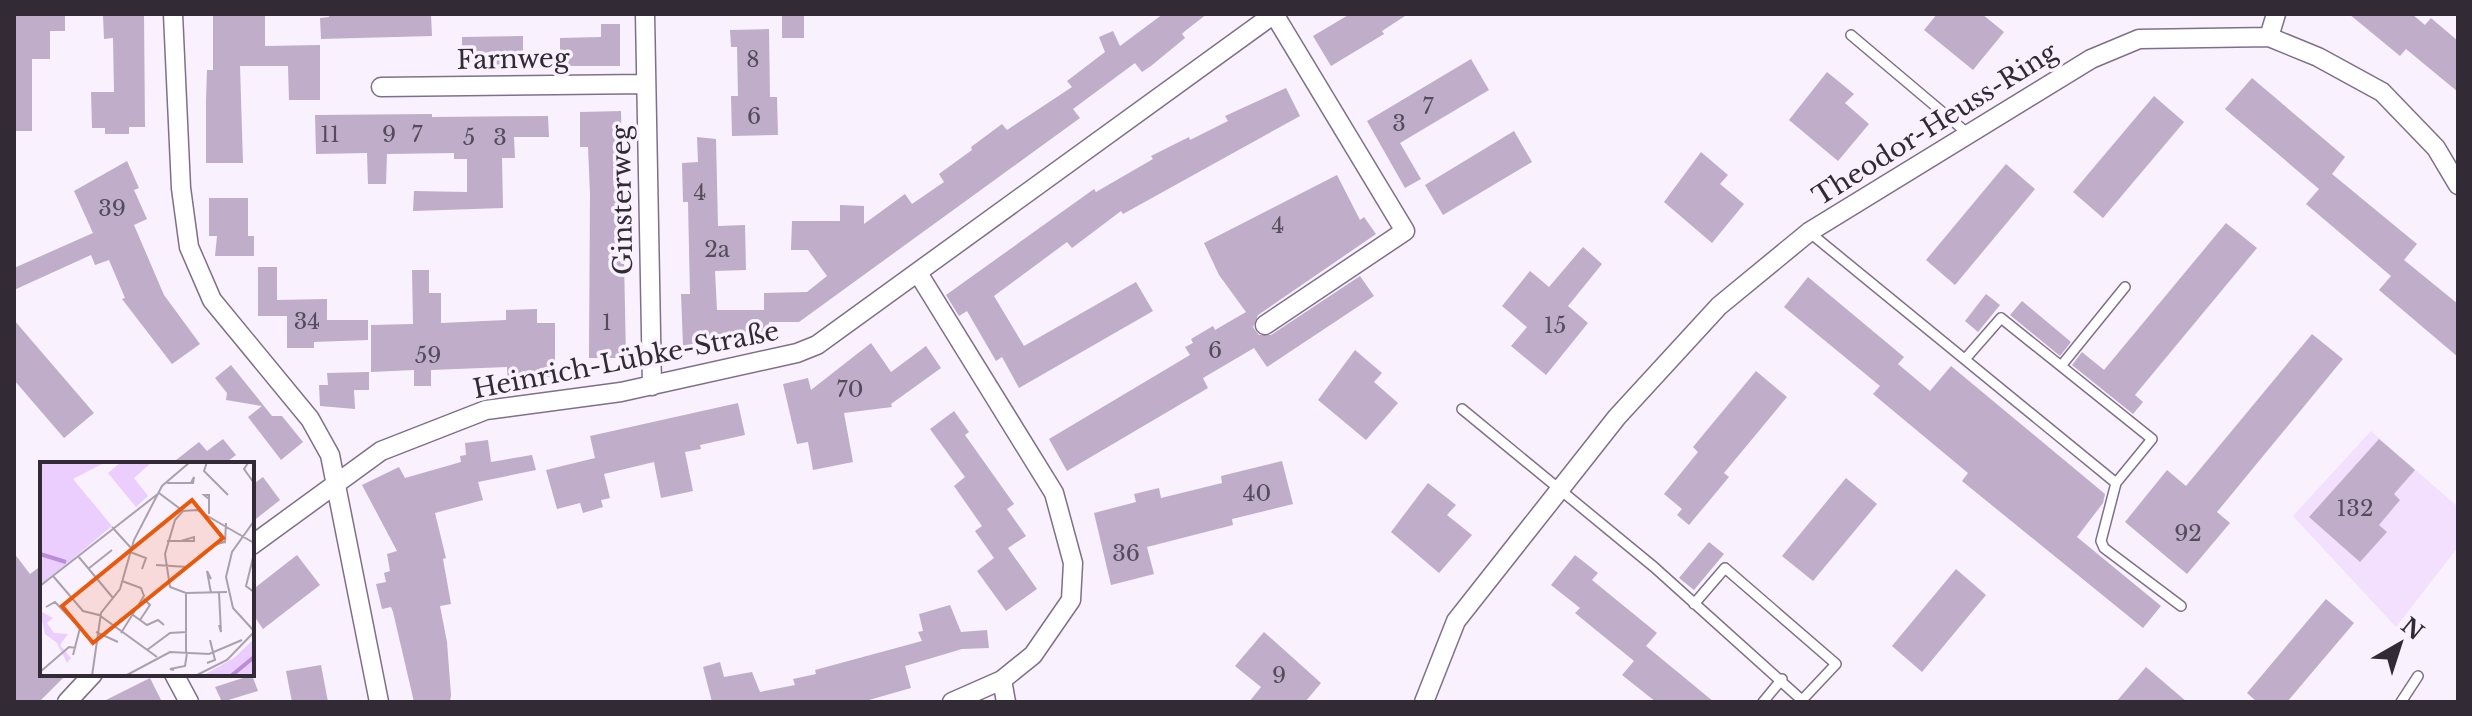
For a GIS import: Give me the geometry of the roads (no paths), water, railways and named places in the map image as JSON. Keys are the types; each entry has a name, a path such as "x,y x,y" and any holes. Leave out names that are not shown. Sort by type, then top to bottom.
{"street":[{"path":"173,14 181,188 189,247 212,300 310,419 330,455 379,702"},
{"name":"Ginsterweg","path":"645,14 652,386"},
{"path":"1265,325 1405,231 1274,14"},
{"name":"Heinrich-Lübke-Straße","path":"254,544 381,451 486,410 652,386 797,353 817,345 1274,14"},
{"path":"2269,37 2276,14"},
{"name":"Theodor-Heuss-Ring","path":"1424,702 1456,621 1650,377 1719,306 1809,232 1966,132 2091,59 2139,39 2269,37 2318,57 2382,92 2436,148 2458,185"},
{"name":"Farnweg","path":"381,87 645,84"},
{"path":"918,273 1054,493 1073,563 1071,600 1033,655 1002,680 952,702"},
{"path":"67,702 91,676"},
{"path":"175,676 189,702"},
{"path":"1002,680 1006,702"}],"lane":[{"path":"1851,35 1966,132"},
{"name":"Theodor-Heuss-Ring","path":"1809,232 2116,483"},
{"path":"2061,366 2125,287"},
{"path":"1966,358 2001,318 2152,439 2116,483 2101,541 2104,548 2181,606"},
{"path":"1462,409 1804,700 1836,664 1725,568 1694,604"},
{"path":"2401,702 2418,676"},
{"path":"1763,702 1782,679"}]}
